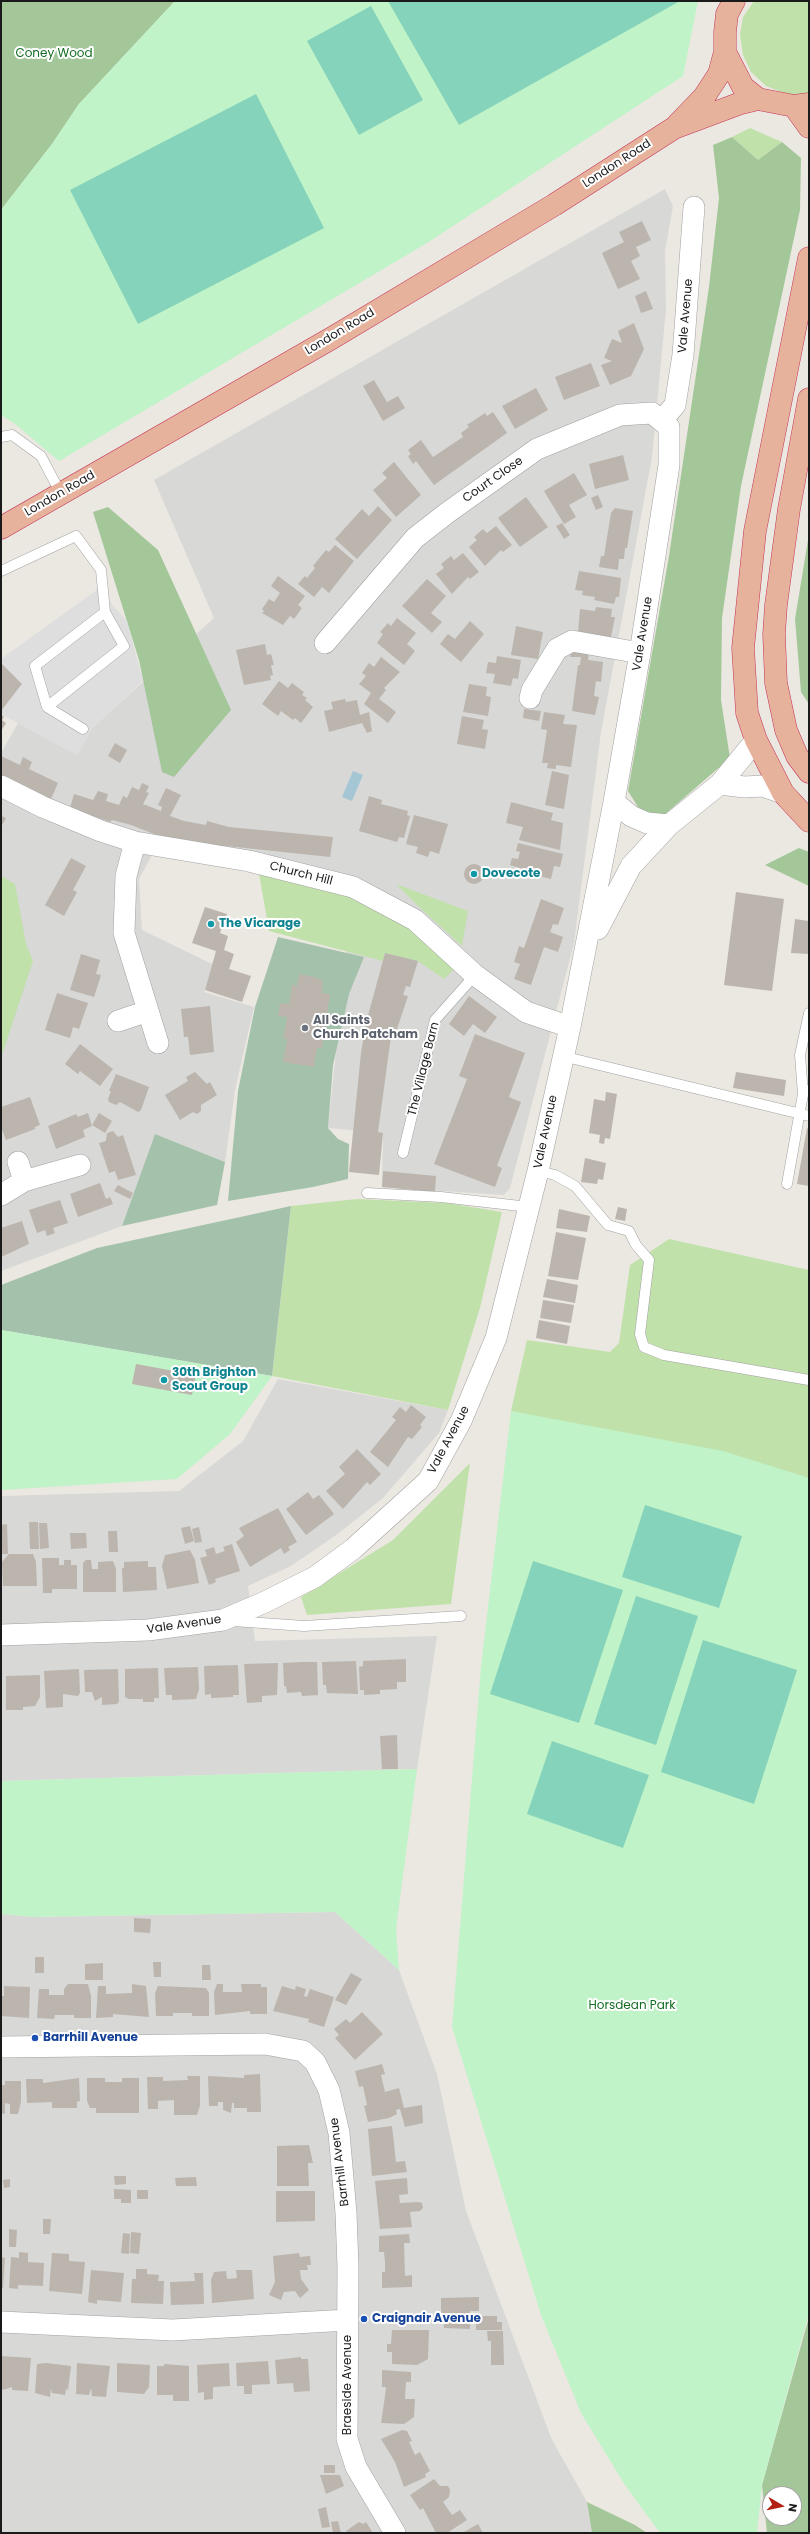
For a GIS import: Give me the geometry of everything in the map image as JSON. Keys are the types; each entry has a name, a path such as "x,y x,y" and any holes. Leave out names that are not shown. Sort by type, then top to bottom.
{"highway":[{"name":"London Road","path":"674,128 704,97 719,74 725,52 730,5"},
{"path":"725,52 742,87 758,99 802,105 809,126"},
{"name":"London Road","path":"1,528 332,338 554,205 674,128 741,103 758,99"},
{"path":"809,258 756,523 743,648 747,713 756,740 783,793 809,821"},
{"path":"809,399 789,509 776,605 774,634 776,683 786,730 797,756 809,772"}],"street":[{"name":"Vale Avenue","path":"1,1635 148,1630 223,1620 266,1602 315,1577 353,1549 428,1481 461,1421 496,1338 529,1208 562,1056 570,1027 614,802 640,653 669,466 668,427 663,420 675,405 683,355 694,207"},
{"name":"Court Close","path":"325,643 415,538 447,513 537,449 620,415 652,413 663,420"},
{"path":"530,698 532,690 557,648 572,641 640,653"},
{"name":"Vale Avenue","path":"582,965 606,909 631,866 669,826 720,784 756,740"},
{"path":"720,784 744,787 764,786 783,793"},
{"name":"Church Hill","path":"1,786 43,808 101,831 135,842 249,861 353,887 415,920 475,975 526,1012 570,1027"},
{"path":"614,802 631,816 647,823 669,826"},
{"path":"135,842 126,876 124,933 158,1042"},
{"path":"118,1021 148,1011"},
{"path":"1,1195 21,1171 80,1165"},
{"name":"Barrhill Avenue","path":"1,2047 265,2044 303,2051 315,2062 323,2075 329,2090 339,2133 346,2214 348,2320"},
{"path":"1,2322 173,2330 348,2320"},
{"name":"Braeside Avenue","path":"348,2320 349,2449 360,2476 395,2533"}],"lane":[{"path":"1,437 12,435 41,456 61,494"},
{"path":"1,571 76,536 101,570 105,612 124,646 47,707"},
{"path":"83,729 47,707 35,666 105,612"},
{"name":"The Village Barn","path":"403,1153 435,1020 475,975"},
{"path":"787,1184 798,1114 806,1092 800,1055 809,1013"},
{"path":"562,1056 809,1116"},
{"path":"538,1171 556,1175 575,1186 608,1225 629,1231 636,1245 650,1260 640,1334 644,1347 664,1355 809,1380"},
{"path":"367,1193 441,1197 529,1208"},
{"path":"223,1620 304,1626 461,1616"}],"shaded area":[{"path":"665,189 673,206 665,251 666,309 652,457 601,732 574,943 510,1188 504,1195 382,1187 383,1133 328,1128 347,947 368,884 158,844 139,879 142,930 214,965 204,992 254,1007 235,1090 225,1162 155,1134 122,1226 1,1271 1,753 18,723 77,755 92,728 214,618 154,480"},
{"path":"98,589 127,621 143,681 92,728 77,755 1,714 1,711 22,684 1,663 1,659"},
{"path":"278,1379 448,1410 439,1433 383,1498 339,1533 291,1566 248,1586 255,1641 437,1636 417,1769 1,1781 1,1496 179,1491 243,1441"},
{"path":"335,1912 399,1970 437,2074 466,2211 552,2440 587,2502 592,2533 1,2533 1,1914 33,1917"}],"green space":[{"name":"Coney Wood","path":"1,1 175,1 79,104 52,144 1,210"},
{"path":"175,1 698,1 683,76 427,243 59,461 15,424 1,415 1,210 52,144 79,104"},
{"path":"388,1 680,1 459,125"},
{"path":"754,1 809,1 809,94 789,95 766,86 751,72 743,55 740,34 743,17"},
{"path":"371,6 423,100 359,135 307,41"},
{"path":"256,94 324,228 138,324 70,190"},
{"path":"750,128 782,142 758,160 732,137"},
{"path":"732,137 758,160 782,142 801,158 800,210 741,486 722,618 721,700 730,758 663,816 648,814 638,807 628,791 669,556 709,287 719,198 713,145"},
{"path":"108,507 158,550 231,710 174,777 162,772 139,660 93,512"},
{"path":"809,534 809,704 801,692 795,619"},
{"path":"799,848 809,852 809,886 765,865"},
{"path":"258,868 361,899 391,916 427,941 454,969 444,979 418,961 385,953 383,961 269,931"},
{"path":"1,876 15,884 26,944 33,961 1,1058"},
{"path":"396,884 468,911 462,946 418,906"},
{"path":"278,937 364,957 349,994 333,1065 328,1128 338,1139 349,1144 348,1179 313,1187 228,1201 238,1091 255,1007"},
{"path":"155,1134 225,1162 217,1205 122,1226"},
{"path":"357,1199 447,1203 502,1212 480,1308 448,1410 272,1376 291,1206"},
{"path":"291,1206 272,1376 1,1330 1,1285 97,1248"},
{"path":"669,1239 809,1270 809,1479 511,1411 527,1340 610,1352 619,1343 630,1265"},
{"path":"1,1330 272,1376 230,1434 177,1479 1,1490"},
{"name":"Horsdean Park","path":"511,1411 723,1451 809,1478 809,2313 762,2485 757,2533 660,2533 625,2485 581,2413 541,2315 452,2027 481,1667"},
{"path":"470,1463 451,1604 307,1615 301,1597 393,1540"},
{"path":"645,1505 742,1536 719,1608 622,1577"},
{"path":"533,1561 623,1590 579,1723 490,1694"},
{"path":"636,1596 698,1616 656,1745 594,1724"},
{"path":"703,1640 797,1670 754,1804 661,1772"},
{"path":"552,1741 649,1775 623,1848 527,1814"},
{"path":"417,1769 396,1929 399,1970 335,1912 33,1917 1,1914 1,1781"},
{"path":"809,2317 809,2533 767,2533 766,2526 802,2526 802,2486 762,2486"},
{"path":"587,2502 635,2525 647,2533 592,2533"}],"water":[{"path":"353,771 363,775 352,801 342,797"}],"building":[{"path":"642,221 651,240 636,247 640,256 631,261 640,279 618,289 602,253 624,242 619,232"},
{"path":"646,291 653,309 641,313 635,296"},
{"path":"634,323 644,349 631,376 610,385 601,365 612,361 604,358 612,339 622,343 618,331"},
{"path":"591,363 600,386 564,400 555,377"},
{"path":"374,380 387,402 398,396 405,408 383,421 363,386"},
{"path":"536,388 548,410 515,429 502,406"},
{"path":"493,412 507,433 434,485 416,461 413,464 408,456 411,454 408,450 421,440 433,457 463,437 461,433 469,427 467,425 485,413 487,416"},
{"path":"623,455 629,480 595,489 589,464"},
{"path":"394,462 421,495 396,517 373,490 387,478 382,473"},
{"path":"574,473 587,495 569,505 576,517 564,524 544,491"},
{"path":"598,495 603,507 596,510 591,498"},
{"path":"526,497 548,527 520,547 498,518"},
{"path":"378,506 392,520 357,559 335,539 362,509 369,516"},
{"path":"615,508 633,511 627,548 625,548 624,559 619,559 618,570 599,567 601,556 604,556 611,513"},
{"path":"562,523 570,535 564,539 556,526"},
{"path":"496,526 512,545 503,552 501,550 485,566 469,547 477,540 474,537 483,529 487,533"},
{"path":"335,545 354,561 329,593 322,587 314,597 298,584 305,576 307,578 315,568 313,566 326,550 329,552"},
{"path":"463,553 479,572 470,579 468,577 452,594 436,574 444,568 441,564 451,556 454,560"},
{"path":"579,571 621,578 619,597 616,597 614,604 594,600 595,597 582,595 583,591 575,590"},
{"path":"278,576 305,596 298,605 302,608 294,619 290,616 283,625 262,613 264,611 262,609 269,599 274,602 280,593 271,586"},
{"path":"427,579 446,596 431,613 442,622 432,633 402,606"},
{"path":"596,607 612,609 611,617 615,617 611,637 578,632 580,609 595,611"},
{"path":"397,618 416,633 407,644 415,651 404,665 377,643 383,634 380,632 388,623 391,626"},
{"path":"470,621 484,634 461,662 440,644 448,634 455,639"},
{"path":"516,626 543,632 538,659 511,655"},
{"path":"265,644 267,655 271,654 274,665 271,665 273,675 270,676 271,680 244,685 236,650"},
{"path":"572,650 589,651 588,660 603,662 601,682 596,681 594,696 599,697 595,715 572,711 578,665 580,665 581,657 570,657"},
{"path":"497,656 521,660 518,679 513,678 511,686 493,683 495,674 486,673 488,662 496,663"},
{"path":"381,657 400,672 384,688 386,690 379,699 396,712 388,723 364,704 371,693 359,684 366,676 362,673 369,663 374,667"},
{"path":"1,663 22,684 1,711"},
{"path":"279,681 288,688 292,683 304,692 302,695 307,698 305,700 313,707 301,723 295,718 293,720 281,711 278,716 262,704"},
{"path":"469,684 487,687 486,696 491,697 488,716 463,712"},
{"path":"345,699 346,702 357,700 360,715 369,712 372,731 367,733 362,723 329,732 324,711 333,709 331,702"},
{"path":"524,709 541,711 539,721 523,718"},
{"path":"544,712 565,715 563,724 577,725 571,767 556,765 556,769 547,768 548,763 542,763 547,730 541,729"},
{"path":"1,714 4,717 2,720 6,723 1,731"},
{"path":"462,716 484,720 482,729 488,730 485,749 457,744"},
{"path":"115,743 127,750 120,763 108,756"},
{"path":"1,756 20,765 23,757 32,762 29,769 58,783 51,799 1,777"},
{"path":"552,771 569,775 564,809 545,805"},
{"path":"142,783 149,786 146,792 149,793 143,804 161,811 162,807 158,805 166,788 181,795 170,816 184,821 206,825 207,821 229,827 333,837 330,857 226,846 220,848 167,839 131,825 112,820 110,822 70,808 74,794 93,800 98,791 108,794 106,801 119,805 123,796 127,798 132,787 139,790"},
{"path":"369,796 382,800 381,804 408,811 407,815 410,816 404,838 399,837 397,842 359,831"},
{"path":"511,802 553,813 551,820 563,823 560,850 519,840 523,827 506,823"},
{"path":"414,815 448,824 439,854 430,851 428,857 416,853 418,847 406,844"},
{"path":"1,816 6,818 1,827"},
{"path":"518,843 563,854 560,867 554,866 551,879 523,872 523,869 510,865 512,858 518,859 520,852 516,851"},
{"path":"71,858 86,866 73,890 77,892 64,916 45,905"},
{"name":"Dovecote","path":"474,864 481,867 484,874 481,881 474,884 467,881 464,874 467,867"},
{"path":"736,892 784,899 772,991 724,985"},
{"path":"541,899 564,908 558,925 553,924 550,932 563,937 558,952 544,947 531,985 514,979 520,964 514,962 519,946 524,948"},
{"path":"205,907 227,914 220,933 228,936 224,950 234,954 229,969 251,976 242,1002 205,990 216,951 192,943"},
{"path":"795,919 809,921 809,954 791,953"},
{"path":"385,953 418,961 410,987 406,986 403,995 408,996 397,1029 392,1029 378,1132 383,1133 379,1175 349,1172 361,1053 366,1023"},
{"path":"81,954 100,960 96,974 101,975 94,997 70,990"},
{"name":"All Saints Church Patcham","path":"299,974 314,977 323,981 322,993 330,994 322,1048 317,1048 314,1067 283,1062 287,1039 283,1038 287,1017 278,1016 280,1003 289,1004 292,985 297,986"},
{"path":"57,993 88,1003 79,1029 73,1027 70,1038 45,1030"},
{"path":"469,996 497,1017 485,1033 473,1024 464,1036 449,1024"},
{"path":"210,1006 214,1052 190,1055 188,1037 184,1037 181,1009"},
{"path":"475,1034 525,1053 509,1097 521,1102 497,1166 502,1168 495,1187 434,1164 467,1079 459,1076"},
{"path":"80,1044 113,1069 100,1086 80,1071 78,1074 65,1064"},
{"path":"195,1072 207,1084 210,1082 217,1095 201,1105 201,1111 197,1114 193,1112 180,1120 165,1095 188,1081 186,1077"},
{"path":"736,1072 786,1080 784,1096 733,1088"},
{"path":"116,1074 149,1087 141,1110 138,1112 120,1102 116,1105 109,1102 108,1099 111,1091 109,1091"},
{"path":"606,1092 617,1094 610,1139 605,1138 604,1144 599,1143 600,1135 589,1133 594,1099 605,1101"},
{"path":"30,1097 40,1125 35,1127 35,1129 6,1140 1,1127 1,1107"},
{"path":"88,1113 92,1126 83,1130 85,1137 56,1149 48,1126 76,1114 78,1117"},
{"path":"99,1113 112,1121 105,1133 92,1125"},
{"path":"807,1128 809,1129 809,1186 797,1184"},
{"path":"113,1131 118,1137 123,1135 136,1175 118,1180 115,1171 109,1173 99,1143 106,1141 107,1133"},
{"path":"585,1158 606,1163 603,1180 598,1179 597,1184 581,1182"},
{"path":"383,1171 436,1176 435,1192 382,1187"},
{"path":"100,1183 106,1199 110,1197 113,1204 78,1217 70,1194"},
{"path":"118,1185 133,1193 130,1199 114,1191"},
{"path":"60,1200 68,1223 53,1228 55,1233 47,1236 45,1230 37,1233 29,1210"},
{"path":"618,1207 627,1209 625,1221 615,1219"},
{"path":"559,1209 590,1216 587,1232 556,1228"},
{"path":"22,1221 29,1244 1,1257 1,1228"},
{"path":"556,1232 586,1238 578,1280 548,1276"},
{"path":"547,1279 578,1285 575,1303 543,1297"},
{"path":"543,1300 574,1305 571,1323 540,1318"},
{"path":"539,1320 570,1326 567,1344 536,1338"},
{"name":"30th Brighton Scout Group","path":"136,1364 196,1375 192,1395 132,1384"},
{"path":"411,1405 426,1417 420,1425 422,1427 412,1439 408,1437 388,1467 370,1452 396,1420 392,1417 400,1407 406,1412"},
{"path":"357,1449 381,1474 370,1485 367,1482 343,1509 326,1491 345,1474 339,1467"},
{"path":"308,1492 313,1499 319,1495 334,1514 306,1535 286,1509"},
{"path":"278,1508 297,1542 288,1547 290,1550 284,1554 281,1548 250,1567 236,1542 244,1536 239,1528"},
{"path":"29,1522 38,1522 39,1549 30,1549"},
{"path":"39,1523 47,1523 49,1548 40,1549"},
{"path":"7,1524 8,1554 1,1554 1,1525"},
{"path":"190,1526 194,1541 185,1544 181,1528"},
{"path":"199,1527 202,1542 195,1543 192,1529"},
{"path":"108,1531 117,1531 118,1552 109,1552"},
{"path":"70,1533 86,1533 87,1548 71,1549"},
{"path":"232,1544 240,1571 215,1579 216,1582 209,1585 200,1558 207,1556 205,1550 214,1547 216,1554 225,1551 223,1547"},
{"path":"190,1550 195,1560 199,1583 167,1589 162,1566 165,1555"},
{"path":"9,1554 33,1554 36,1562 37,1586 3,1586 2,1562"},
{"path":"42,1558 59,1558 59,1565 64,1565 64,1560 71,1560 71,1565 77,1565 77,1589 52,1589 52,1593 43,1593"},
{"path":"86,1560 91,1560 92,1569 98,1569 98,1562 113,1561 116,1569 116,1592 83,1592 83,1563"},
{"path":"148,1561 148,1567 156,1567 157,1590 123,1592 122,1568 124,1568 124,1562"},
{"path":"406,1659 406,1682 397,1682 397,1689 380,1690 380,1694 364,1695 364,1690 360,1690 359,1667 363,1666 363,1661"},
{"path":"356,1661 358,1694 327,1693 326,1685 323,1685 322,1662"},
{"path":"317,1662 318,1695 302,1696 301,1692 287,1693 286,1686 284,1686 283,1663"},
{"path":"278,1663 277,1695 262,1696 262,1702 247,1703 244,1664"},
{"path":"238,1665 239,1695 233,1695 233,1697 211,1698 211,1694 205,1695 204,1666"},
{"path":"198,1667 199,1689 196,1699 172,1700 172,1695 166,1695 164,1668"},
{"path":"158,1668 159,1698 154,1698 154,1702 143,1702 143,1699 129,1699 125,1697 125,1669"},
{"path":"79,1669 80,1693 78,1696 63,1694 63,1707 46,1708 44,1671"},
{"path":"118,1669 119,1702 117,1704 102,1705 102,1697 95,1701 92,1692 85,1692 84,1670"},
{"path":"40,1675 40,1697 35,1706 23,1707 23,1710 6,1710 6,1676"},
{"path":"397,1735 398,1769 382,1769 380,1736"},
{"path":"134,1918 151,1919 150,1933 134,1932"},
{"path":"35,1957 44,1957 44,1973 35,1973"},
{"path":"153,1962 161,1962 161,1977 154,1977"},
{"path":"103,1963 103,1980 85,1980 85,1964"},
{"path":"202,1965 210,1965 211,1980 202,1980"},
{"path":"351,1973 362,1979 346,2005 335,2000"},
{"path":"68,1984 88,1984 91,1996 91,2018 74,2018 74,2015 55,2015 54,2019 37,2018 39,1989 49,1989 49,1995 64,1995 64,1989"},
{"path":"132,1984 146,1986 149,2017 113,2014 113,2017 96,2018 98,1986 106,1986 106,1994 132,1993"},
{"path":"217,1984 223,1984 223,1992 242,1992 241,1984 261,1984 261,1987 267,1987 267,2014 250,2014 250,2011 215,2015 214,1992"},
{"path":"4,1986 30,1987 29,2018 1,2016 1,1996 4,1996"},
{"path":"158,1986 206,1988 209,1993 209,2016 192,2016 192,2013 173,2013 173,2016 156,2016 155,1993"},
{"path":"282,1986 295,1990 296,1986 306,1989 304,1996 307,1997 310,1989 334,1997 324,2027 308,2022 309,2019 273,2011"},
{"path":"362,2012 383,2034 355,2060 335,2038 339,2035 334,2029 346,2019 350,2023"},
{"path":"382,2064 385,2074 381,2075 385,2092 399,2088 404,2108 422,2105 423,2123 405,2127 400,2109 396,2110 397,2114 389,2118 368,2122 364,2106 367,2105 363,2086 359,2087 355,2071"},
{"path":"260,2074 261,2112 247,2112 247,2108 234,2108 234,2103 232,2103 231,2113 223,2110 223,2102 218,2102 218,2106 209,2106 208,2076 244,2078 244,2075"},
{"path":"187,2076 200,2076 200,2106 197,2115 174,2115 174,2100 158,2101 158,2109 148,2109 147,2077 163,2077 163,2081 188,2080"},
{"path":"79,2078 80,2101 77,2102 77,2108 52,2108 52,2102 27,2103 26,2079 43,2079 43,2083"},
{"path":"87,2078 105,2078 105,2082 122,2082 122,2078 139,2078 139,2113 96,2113 96,2108 90,2108 87,2101"},
{"path":"5,2081 21,2081 21,2102 18,2114 10,2114 10,2104 5,2103 5,2114 1,2113 1,2085 5,2085"},
{"path":"392,2126 396,2162 405,2161 407,2172 372,2176 368,2129"},
{"path":"309,2145 313,2163 308,2163 309,2186 277,2186 277,2146"},
{"path":"114,2176 126,2176 126,2184 115,2185"},
{"path":"196,2177 197,2186 176,2186 175,2178"},
{"path":"407,2178 408,2194 399,2195 400,2203 418,2202 422,2203 423,2208 420,2211 410,2212 412,2227 380,2229 375,2181"},
{"path":"10,2179 10,2187 4,2188 3,2180"},
{"path":"114,2189 131,2190 131,2203 121,2203 121,2199 114,2199"},
{"path":"137,2190 148,2190 148,2199 137,2199"},
{"path":"276,2191 315,2191 315,2221 276,2222"},
{"path":"43,2219 51,2219 50,2234 43,2234"},
{"path":"9,2229 17,2230 16,2247 9,2247"},
{"path":"131,2232 141,2233 139,2254 130,2253"},
{"path":"123,2233 130,2234 129,2254 121,2253"},
{"path":"409,2234 410,2243 404,2243 405,2276 412,2275 412,2287 382,2288 382,2272 385,2272 385,2262 384,2252 379,2252 379,2236"},
{"path":"19,2252 28,2253 28,2262 44,2263 43,2286 18,2285 18,2289 9,2288 11,2257 19,2258"},
{"path":"52,2253 69,2254 69,2261 85,2262 82,2294 49,2291"},
{"path":"299,2253 300,2257 310,2256 311,2265 307,2265 308,2270 300,2270 301,2279 309,2290 300,2298 295,2291 284,2292 281,2300 269,2295 275,2282 273,2256"},
{"path":"1,2257 5,2258 3,2288 1,2288"},
{"path":"136,2269 147,2269 147,2274 159,2275 158,2281 164,2281 163,2304 131,2303 132,2279 136,2279"},
{"path":"91,2270 124,2273 121,2302 97,2300 97,2304 88,2302"},
{"path":"236,2270 252,2270 254,2299 212,2303 211,2280 214,2272 226,2271 227,2279 237,2278"},
{"path":"194,2273 203,2273 204,2304 171,2305 170,2282 195,2281"},
{"path":"479,2297 479,2311 470,2311 470,2329 444,2328 444,2319 441,2319 441,2298"},
{"path":"476,2316 497,2316 497,2322 502,2322 502,2330 476,2330"},
{"path":"392,2330 429,2330 428,2359 417,2365 392,2364 392,2352 387,2352 387,2344 391,2344"},
{"path":"487,2331 503,2331 504,2365 491,2365 491,2341 488,2341"},
{"path":"1,2356 31,2358 28,2391 12,2390 12,2387 3,2390 1,2387"},
{"path":"301,2357 301,2359 308,2359 310,2391 294,2392 293,2383 277,2384 275,2360"},
{"path":"268,2361 270,2384 252,2385 252,2394 244,2394 244,2386 237,2386 236,2363"},
{"path":"46,2363 71,2366 68,2390 66,2389 65,2395 52,2393 51,2389 50,2397 35,2393 37,2364"},
{"path":"77,2363 110,2366 106,2397 92,2396 91,2388 89,2395 76,2394"},
{"path":"117,2363 150,2365 149,2387 144,2394 117,2392"},
{"path":"229,2363 230,2386 213,2387 213,2399 204,2400 204,2392 198,2393 197,2365"},
{"path":"164,2364 189,2366 189,2401 173,2401 173,2395 157,2395 157,2366 164,2366"},
{"path":"382,2370 411,2372 411,2382 406,2382 405,2399 415,2399 414,2417 404,2424 381,2423 386,2387 382,2387"},
{"path":"402,2430 407,2431 412,2441 409,2442 415,2455 420,2452 430,2471 425,2474 426,2477 404,2487 395,2462 381,2439"},
{"path":"324,2465 335,2465 335,2473 324,2473"},
{"path":"320,2475 340,2475 344,2486 326,2494"},
{"path":"434,2479 440,2486 448,2486 450,2490 449,2497 443,2502 452,2515 460,2510 467,2520 447,2533 436,2533 423,2508 420,2510 410,2495"},
{"path":"326,2507 330,2527 322,2528 318,2509"},
{"path":"338,2521 341,2533 333,2533 331,2522"},
{"path":"359,2522 363,2524 366,2522 373,2533 348,2533 346,2531"},
{"path":"478,2524 483,2533 462,2533"}],"place":[{"name":"Dovecote","path":"474,874"},
{"name":"The Vicarage","path":"211,924"},
{"name":"All Saints Church Patcham","path":"305,1028"},
{"name":"30th Brighton Scout Group","path":"164,1380"},
{"name":"Barrhill Avenue","path":"35,2038"},
{"name":"Craignair Avenue","path":"364,2319"}]}
